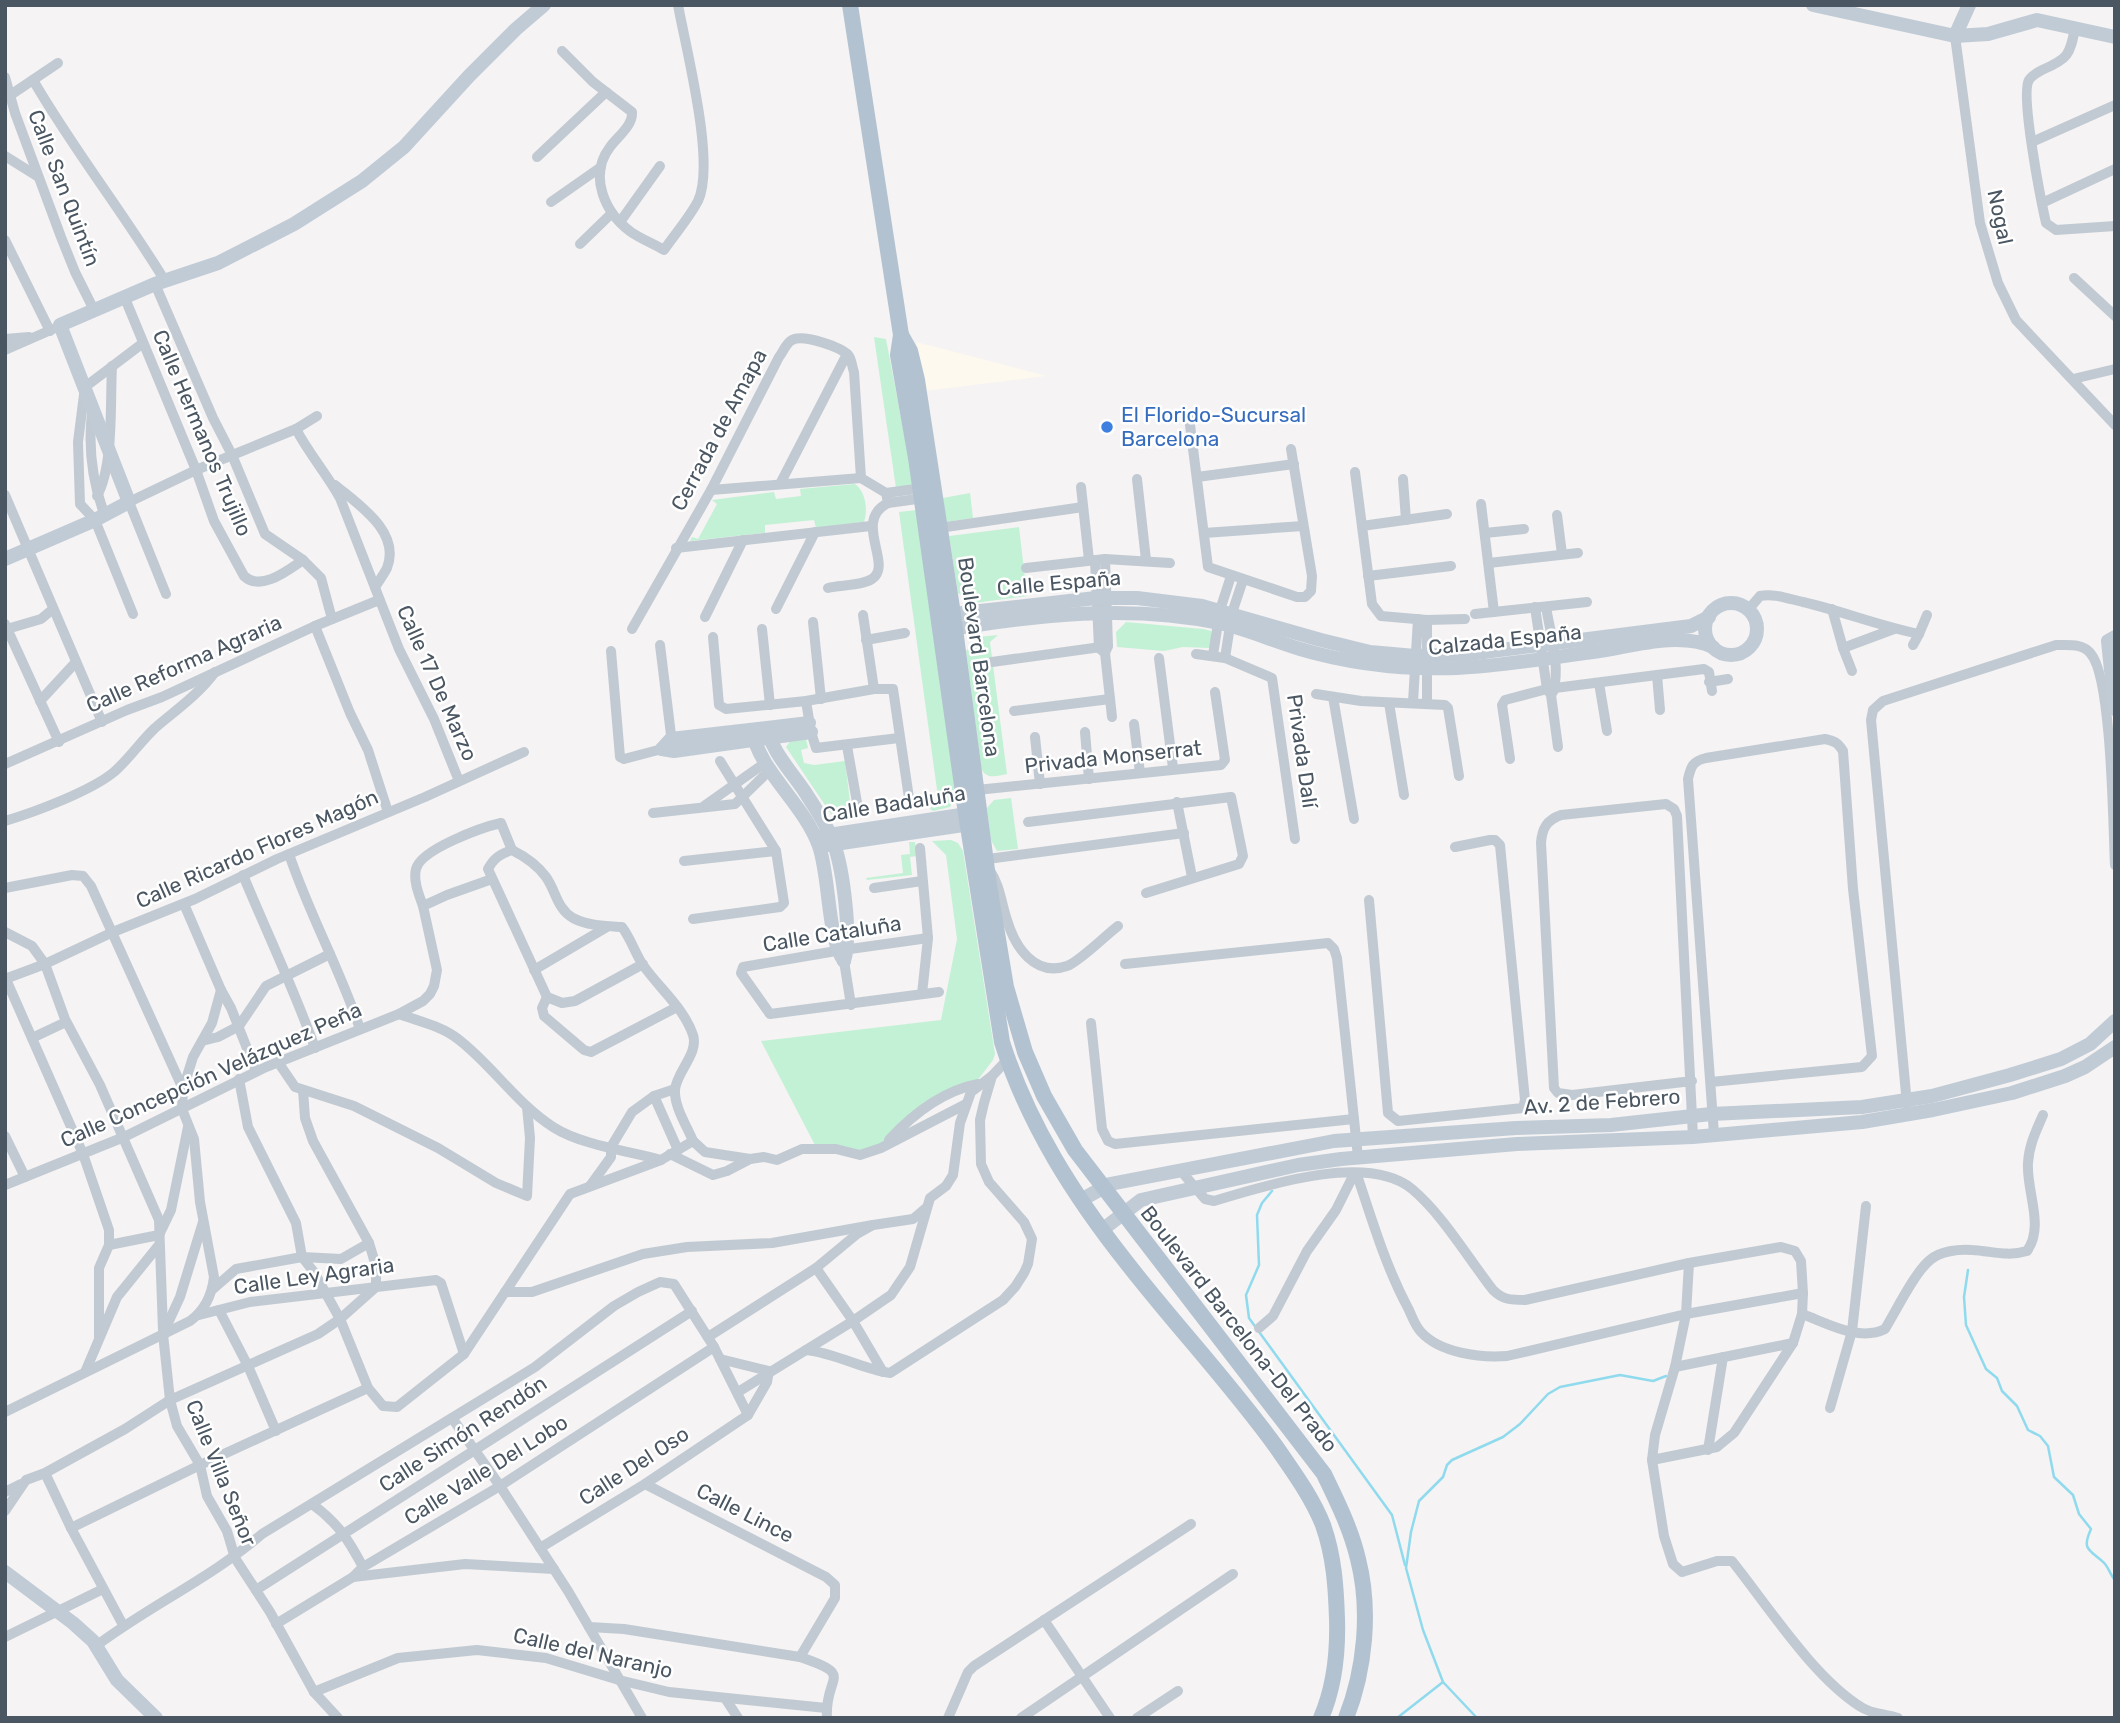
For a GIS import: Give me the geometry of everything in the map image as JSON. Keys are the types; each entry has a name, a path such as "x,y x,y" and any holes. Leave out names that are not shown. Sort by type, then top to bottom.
{"main road":[{"name":"Boulevard Barcelona","path":"850,5 901,335 910,351 917,380 928,492 999,987"},
{"name":"Boulevard Barcelona","path":"928,492 939,528 947,622 977,790 973,819"},
{"name":"Boulevard Barcelona-Del Prado","path":"999,987 1008,1059 1052,1157 1102,1230 1260,1425 1309,1493 1332,1553 1336,1589 1338,1633 1334,1674 1321,1718"},
{"name":"Boulevard Barcelona-Del Prado","path":"999,987 1044,1096 1075,1150 1301,1442 1324,1474 1340,1506 1359,1560 1363,1591 1364,1628 1360,1668 1356,1693 1346,1718"}],"street":[{"path":"5,350 124,296 218,263 293,224 362,181 404,147 479,67 544,5"},
{"path":"562,51 632,112 633,116 607,150 601,167 601,191 612,213 620,222 632,233 664,250 698,201 702,183 701,128 678,5"},
{"path":"1813,5 1955,36 1988,34 2036,20 2115,37"},
{"path":"1955,36 1969,5"},
{"path":"2075,28 2068,56 2034,74 2028,81 2026,91 2046,223 2056,230 2115,226"},
{"name":"Nogal","path":"1955,36 1980,223 1991,266 2008,308 2016,320 2115,425"},
{"path":"9,96 58,63"},
{"name":"Calle San Quintín","path":"5,77 9,96 38,176 75,272 94,310"},
{"path":"33,80 88,167 138,236 160,282 213,418 232,455 265,534 303,560 321,578 332,620"},
{"path":"537,157 606,92"},
{"path":"2032,142 2115,105"},
{"path":"5,156 38,176"},
{"path":"620,222 660,166"},
{"path":"551,202 601,167"},
{"path":"2042,203 2115,169"},
{"path":"580,244 612,213"},
{"path":"5,240 50,331 85,387 166,594"},
{"path":"2074,278 2115,317"},
{"name":"Calle Hermanos Trujillo","path":"124,296 196,470 214,521 244,576 248,581 266,580 303,560"},
{"path":"5,339 50,331"},
{"name":"Cerrada de Amapa","path":"632,629 711,490 788,344 794,338 802,337 847,354"},
{"path":"100,518 80,504 78,442 85,387 144,343"},
{"path":"847,354 854,372 861,478"},
{"path":"779,484 847,354"},
{"path":"97,496 102,488 109,447 111,366"},
{"path":"2073,379 2115,369"},
{"path":"93,407 90,446 100,518 133,614"},
{"path":"5,559 100,518 196,470 296,429 317,416"},
{"path":"1189,417 1208,567 1297,597 1305,597 1311,591 1312,576 1291,449"},
{"path":"296,429 307,451 332,483 358,503 386,532 390,548 387,566 376,587"},
{"path":"1198,477 1294,464"},
{"path":"1355,472 1372,604 1377,614 1423,620 1587,601"},
{"path":"711,490 861,478 887,498"},
{"path":"1138,479 1146,560"},
{"path":"1403,479 1406,520"},
{"name":"Calle 17 De Marzo","path":"332,483 399,649 434,719 459,781"},
{"path":"1081,488 1096,560 1112,717"},
{"path":"828,587 870,580 877,574 879,566 871,526 879,509 887,498 928,492"},
{"path":"5,495 102,722"},
{"path":"1481,504 1494,612"},
{"path":"939,528 1083,507"},
{"path":"1362,526 1447,514"},
{"path":"1557,515 1562,554"},
{"path":"676,548 871,526"},
{"path":"1205,533 1303,526"},
{"path":"1485,533 1524,529"},
{"path":"776,609 815,532"},
{"path":"705,617 743,540"},
{"path":"1489,563 1578,553"},
{"path":"1026,568 1096,560 1170,563"},
{"path":"1368,576 1451,566"},
{"path":"1225,658 1225,618 1231,576"},
{"path":"1213,655 1225,618 1243,580"},
{"path":"1748,610 1756,598 1766,595 1832,609 1919,634"},
{"name":"Calle Reforma Agraria","path":"5,764 379,600"},
{"name":"Calle España","path":"947,622 1156,600 1303,643"},
{"path":"1728,604 1738,604 1748,610 1757,629 1751,647 1734,655 1713,648 1706,635 1709,617 1719,607 1728,604"},
{"path":"1535,607 1548,651"},
{"path":"1546,607 1551,691 1558,747"},
{"path":"53,609 41,619 7,633 60,742"},
{"path":"1832,609 1852,671"},
{"path":"863,615 874,689"},
{"path":"1913,645 1927,615"},
{"name":"Calzada España","path":"1303,643 1370,652 1421,663 1548,651 1658,636 1691,626 1709,617"},
{"path":"1413,702 1421,663 1423,620"},
{"path":"813,622 821,699"},
{"path":"315,626 368,750 388,813"},
{"path":"762,629 770,705"},
{"path":"1843,648 1894,629"},
{"path":"866,640 905,633"},
{"name":"Calzada España","path":"1658,636 1692,641 1713,648"},
{"path":"713,637 719,705 726,709 821,699 874,689 894,689 909,798"},
{"path":"2111,639 2115,709"},
{"path":"660,645 669,746"},
{"path":"1906,1114 1907,1098 1871,720 1873,710 1883,701 2056,645 2076,645 2090,652 2096,662 2106,706 2115,865"},
{"path":"992,662 1104,649"},
{"path":"611,651 620,757 624,759 669,746 810,727"},
{"name":"Privada Dalí","path":"1196,654 1225,658 1272,678 1295,839"},
{"path":"1159,658 1173,768"},
{"path":"40,701 76,662"},
{"path":"1421,663 1427,702"},
{"path":"1510,759 1502,703 1505,700 1600,683 1706,669 1710,686 1728,679"},
{"path":"5,821 35,812 103,780 115,771 144,738 207,684 217,670"},
{"path":"1657,675 1660,710"},
{"path":"1600,683 1607,731"},
{"name":"Privada Monserrat","path":"977,790 1221,765 1225,760 1215,692"},
{"path":"1316,694 1389,703 1441,703 1448,708 1459,776"},
{"path":"1333,697 1354,819"},
{"path":"1014,711 1110,699"},
{"path":"806,701 816,748 899,738"},
{"path":"1389,703 1404,795"},
{"path":"1134,724 1140,773"},
{"path":"1085,732 1089,779"},
{"path":"760,734 768,766 824,840"},
{"path":"760,734 824,840 836,894 851,1004"},
{"path":"1035,737 1040,784"},
{"path":"1711,1083 1862,1067 1872,1056 1852,877 1843,751 1834,741 1825,739 1706,758 1691,765 1688,779 1714,1134"},
{"path":"847,746 858,807"},
{"name":"Calle Ricardo Flores Magón","path":"5,978 45,964 113,932 184,904 289,854 524,752"},
{"path":"684,862 776,851 720,761"},
{"path":"701,808 768,766"},
{"path":"653,813 736,804 744,798 768,766"},
{"path":"1028,822 1229,796 1233,801 1242,860 1234,867 1192,877 1146,893"},
{"path":"1177,802 1192,877"},
{"path":"1692,1081 1572,1095 1558,1093 1554,1088 1541,843 1543,829 1553,818 1666,804 1675,809 1692,1081 1693,1137"},
{"name":"Calle Badaluña","path":"824,840 973,819"},
{"path":"492,878 423,906 415,876 416,866 424,857 464,836 501,823 512,850 547,878 556,901 572,918 590,924 622,928 643,964 677,1007 694,1037 692,1049 675,1089 678,1105 693,1141 705,1152 778,1160 802,1149 836,1149 860,1155 881,1148 965,1104"},
{"path":"982,862 1184,834"},
{"path":"1369,900 1388,1113 1398,1121 1516,1111 1523,1108 1525,1100 1500,845 1495,840 1490,840 1455,847"},
{"name":"Calle Cataluña","path":"920,848 928,938 922,995"},
{"path":"512,850 498,856 488,869 547,998 562,1003 575,1000 643,964"},
{"name":"Calle Cataluña","path":"693,919 780,907 784,903 776,851"},
{"path":"289,854 304,898 360,1029"},
{"path":"982,862 995,878 1007,922 1025,957 1046,969 1068,966 1118,926"},
{"path":"5,888 72,875 83,876 91,886 113,932 183,1089"},
{"path":"243,875 295,993 315,1048"},
{"path":"5,876 18,885"},
{"name":"Calle Cataluña","path":"874,888 922,881"},
{"path":"184,904 239,1026 256,1071"},
{"name":"Calle Concepción Velázquez Peña","path":"5,1185 124,1137 256,1071 399,1014 423,1001 434,986 437,970 423,906"},
{"path":"534,970 607,926"},
{"path":"5,932 32,946 45,964 66,1022 124,1137 159,1220 159,1240"},
{"name":"Calle Cataluña","path":"928,938 843,954 743,967 741,973 768,1013 939,992"},
{"path":"1125,964 1328,943 1334,948 1337,958 1358,1157"},
{"path":"202,1041 218,1037 239,1026 266,986 330,954"},
{"path":"5,978 83,1154 109,1230 109,1245 99,1268 99,1338"},
{"path":"213,1289 211,1254 200,1202 194,1139 182,1109 183,1089 193,1056 212,1023 221,990"},
{"path":"547,998 542,1009 544,1016 584,1051 592,1052 677,1007"},
{"path":"399,1014 436,1027 457,1038 527,1107 553,1128 574,1137 611,1147 670,1155 713,1175 750,1159"},
{"name":"Av. 2 de Febrero","path":"1081,1200 1103,1186 1334,1142 1516,1128 1611,1125 1712,1114 1862,1107 1945,1092 2061,1059 2090,1044 2115,1021"},
{"path":"32,1038 66,1022"},
{"path":"1091,1023 1102,1129 1108,1141 1115,1144 1354,1119"},
{"name":"Av. 2 de Febrero","path":"1102,1230 1141,1200 1298,1165 1358,1157 1517,1144 1693,1137 1862,1122 1973,1102 2038,1084 2085,1067 2115,1047"},
{"path":"737,1392 891,1296 910,1267 930,1198 946,1186 953,1175 965,1104 971,1092 1008,1059"},
{"path":"278,1062 295,1087 354,1106 438,1148 496,1184 527,1196 530,1138 527,1107"},
{"path":"806,1350 824,1352 890,1373 1003,1300 1015,1287 1028,1264 1031,1239 1028,1228 989,1182 981,1164 981,1120 992,1076"},
{"path":"239,1079 248,1126 296,1223 302,1257 314,1272 341,1319 368,1388 383,1406 397,1407 464,1354 570,1194 670,1155 693,1141"},
{"path":"881,1148 909,1119 937,1100 967,1086 979,1084"},
{"path":"588,1189 611,1157 611,1147 632,1112 653,1096 675,1089"},
{"path":"5,1492 125,1429 170,1401 318,1334 341,1319 376,1287 376,1266 369,1244 313,1141 305,1118 303,1090"},
{"path":"653,1096 670,1155"},
{"path":"1516,1111 1517,1144"},
{"path":"1802,1314 1869,1334 1885,1329 1922,1269 1940,1254 1971,1250 2001,1255 2026,1251 2033,1242 2035,1229 2028,1164 2031,1140 2043,1115"},
{"path":"86,1370 117,1297 159,1240 171,1210 189,1124"},
{"path":"5,1136 25,1177"},
{"path":"1181,1171 1205,1199 1214,1200 1271,1184 1321,1175 1358,1171 1391,1179 1411,1188 1449,1230 1499,1297 1509,1300 1525,1300 1689,1263 1781,1247 1795,1251 1801,1261 1803,1293 1802,1314 1793,1343 1734,1433 1709,1450 1652,1460"},
{"path":"1259,1328 1273,1316 1307,1251 1340,1203 1350,1178 1355,1175 1376,1236 1401,1295 1420,1332 1439,1346 1492,1357 1507,1356 1686,1314 1803,1293"},
{"path":"1830,1408 1852,1331 1867,1206"},
{"path":"505,1292 531,1292 643,1254 687,1247 772,1243 913,1219 926,1208"},
{"path":"163,1334 180,1297 204,1220"},
{"path":"708,1337 816,1268 873,1225"},
{"path":"109,1245 159,1240"},
{"name":"Calle Villa Señor","path":"159,1240 163,1334 170,1401 177,1426 200,1465 207,1496 227,1531 234,1558 256,1590 314,1692 338,1718"},
{"path":"5,1412 199,1315 213,1289 236,1269 302,1257 341,1259 369,1244"},
{"path":"1689,1263 1686,1314 1675,1367 1655,1435 1652,1460 1664,1536 1673,1564 1682,1572 1717,1561 1732,1561 1804,1654 1844,1694 1864,1709 1898,1718"},
{"path":"816,1268 853,1321 883,1372"},
{"name":"Calle Ley Agraria","path":"199,1315 250,1302 436,1280 441,1283 464,1354"},
{"path":"96,1646 123,1625 234,1558 262,1535 534,1367 614,1306 638,1292 667,1282 674,1284 715,1347 748,1415"},
{"path":"219,1310 248,1366 276,1432"},
{"name":"Calle Simón Rendón","path":"256,1590 692,1311"},
{"path":"1675,1367 1793,1343"},
{"name":"Calle Valle Del Lobo","path":"276,1624 353,1577 363,1567 500,1486 715,1347"},
{"path":"1709,1450 1723,1357"},
{"path":"720,1359 769,1371"},
{"path":"748,1415 767,1382 769,1371"},
{"path":"71,1528 368,1388"},
{"name":"Calle Del Oso","path":"540,1548 645,1484 748,1415"},
{"path":"452,1418 554,1569 642,1718"},
{"path":"45,1473 123,1625"},
{"path":"5,1511 21,1484"},
{"name":"Calle Lince","path":"645,1484 826,1577 835,1585 835,1598 800,1657"},
{"path":"312,1504 330,1517 344,1534 363,1567"},
{"path":"948,1718 968,1672 974,1666 1191,1524"},
{"path":"353,1577 465,1564 554,1569"},
{"path":"5,1572 83,1632 96,1646 117,1679 156,1718"},
{"path":"1021,1718 1233,1574"},
{"path":"5,1637 103,1589"},
{"path":"1044,1620 1110,1718"},
{"path":"589,1627 624,1629 800,1657 827,1666 835,1676 827,1713"},
{"name":"Calle del Naranjo","path":"314,1692 398,1658 459,1650 546,1658 669,1692 827,1713"},
{"path":"1137,1718 1178,1691"},
{"path":"725,1698 738,1718"}],"shaded area":[{"path":"916,342 955,352 1046,376 925,391"}],"green space":[{"path":"874,337 886,339 913,480 911,486 896,488"},
{"path":"855,484 862,492 865,502 864,522 816,528 814,520 765,525 765,533 690,541 692,537 698,539 717,504 712,500 774,492 776,499 801,496 800,489"},
{"path":"970,493 973,518 946,522 943,498"},
{"path":"917,510 956,796 950,807 933,811 930,809 938,797 899,512"},
{"path":"1019,527 1027,596 974,603 958,593 949,536"},
{"path":"1126,622 1203,629 1211,631 1213,640 1209,648 1183,647 1164,651 1117,647 1116,632"},
{"path":"998,635 990,642 1007,774 992,776 981,768 966,651 978,637"},
{"path":"806,739 808,748 801,750 804,763 814,765 845,761 852,818 837,820 831,814 786,747 791,740"},
{"path":"1011,798 1018,849 997,851 991,840 987,808 994,800"},
{"path":"951,840 958,843 963,851 995,1054 993,1060 977,1081 937,1100 881,1148 860,1155 817,1149 761,1041 941,1020 957,939 946,855 932,841"},
{"path":"909,842 915,842 917,856 910,857 912,875 867,880 866,878 903,873 901,855 910,854"}],"waterway":[{"path":"1272,1191 1262,1203 1257,1215 1259,1265 1246,1295 1249,1318 1392,1515 1405,1565"},
{"path":"1968,1270 1964,1297 1966,1325 1986,1369 1997,1378 2002,1391 2017,1406 2028,1430 2040,1436 2048,1446 2054,1477 2073,1495 2079,1514 2091,1529 2088,1548 2104,1563 2115,1580"},
{"path":"1477,1718 1443,1682 1423,1630 1406,1568 1419,1501 1443,1477 1452,1460 1503,1437 1520,1424 1548,1394 1560,1387 1620,1375 1653,1381 1666,1376"},
{"path":"1397,1718 1443,1682"}],"place":[{"name":"El Florido-Sucursal Barcelona","path":"1107,427"}]}
